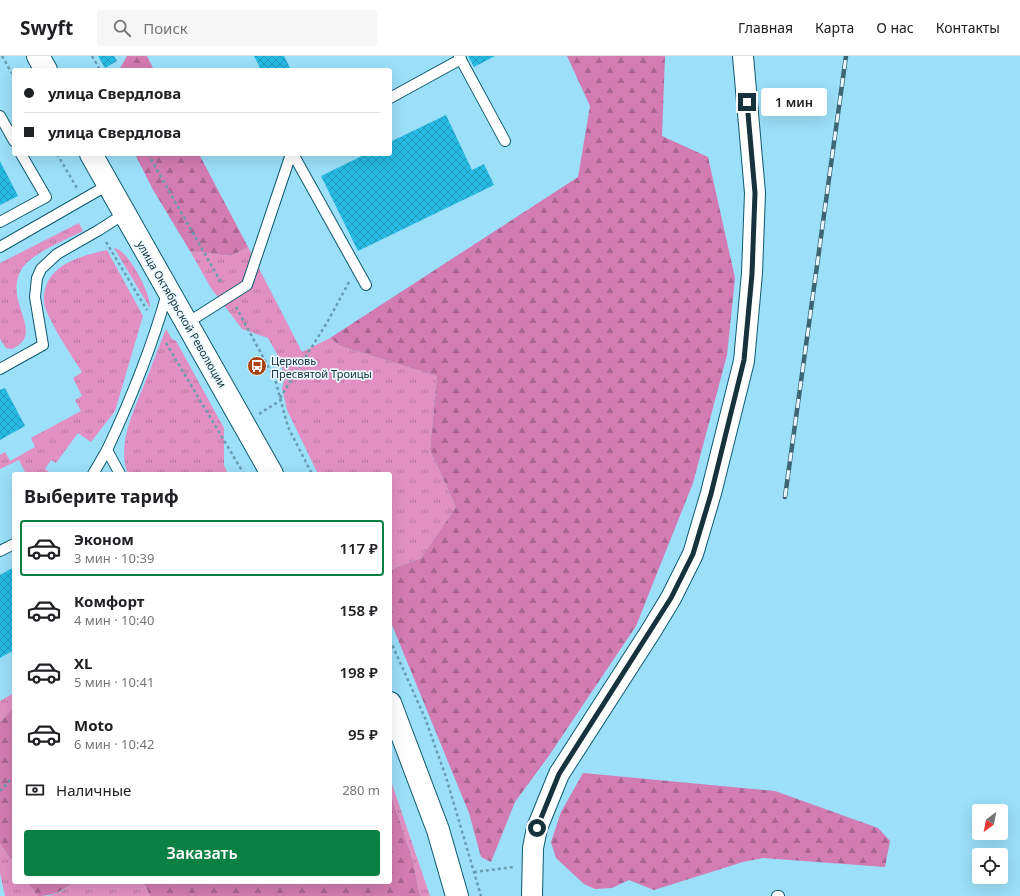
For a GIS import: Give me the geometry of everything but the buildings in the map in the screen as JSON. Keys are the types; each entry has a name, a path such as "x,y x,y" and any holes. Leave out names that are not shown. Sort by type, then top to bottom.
{"main road":[{"path":"38,56 45,68"},
{"name":"улица Октябрьской Революции","path":"92,156 167,291 187,323 271,472"},
{"path":"392,708 435,824 457,896"}],"street":[{"path":"532,896 533,848 537,828 559,774 671,598 693,554 711,494 744,360 752,274 755,193 743,56"}],"lane":[{"path":"392,97 460,57 505,141"},
{"path":"0,116 12,137"},
{"path":"0,222 46,197 22,156"},
{"path":"187,323 247,285 291,156"},
{"path":"293,156 366,285"},
{"path":"0,247 108,185"},
{"path":"0,368 43,345 34,297 37,278 41,269 57,254 124,214"},
{"path":"94,472 107,450 125,412 157,328 167,291"},
{"path":"107,450 119,472"},
{"path":"0,551 12,545"}],"path":[{"path":"2,56 12,74"},
{"path":"92,56 99,68"},
{"path":"149,156 230,296 275,378 288,427 311,472"},
{"path":"280,398 328,322 356,267"},
{"path":"142,301 147,309"},
{"path":"167,344 243,472"},
{"path":"392,644 425,718 443,770 481,896"},
{"path":"0,791 12,778"},
{"path":"474,872 533,865"}],"green space":[{"path":"127,56 147,56 153,68 120,68"},
{"path":"567,56 665,56 662,136 708,157 735,278 727,355 693,483 636,626 548,757 515,802 491,862 481,857 469,813 392,625 392,569 421,558 456,507 430,450 437,376 340,346 330,338 578,177 590,106"},
{"path":"136,156 200,156 248,247 231,256 190,251 152,188"},
{"path":"79,223 83,231 43,251 23,267 17,280 17,292 26,334 22,342 12,349 6,348 0,339 0,263"},
{"path":"248,247 302,352 330,338 340,346 437,376 430,450 456,507 421,558 392,569 392,472 317,472 287,410 282,388 285,377 277,354 268,338 242,329 211,288 190,251 231,256"},
{"path":"114,248 120,250 126,256 138,273 147,293 150,308"},
{"path":"107,250 143,316 115,411 91,442 78,433 56,463 51,460 45,469 49,472 25,472 19,460 0,469 0,455 5,452 10,461 35,447 31,438 81,411 75,400 82,396 73,378 82,372 49,317 44,302 45,290 49,280 56,271 64,265 85,256"},
{"path":"166,329 172,339 176,341 224,428 224,465 227,472 128,472 124,450 128,426"},
{"path":"12,694 12,709 0,722 0,701"},
{"path":"12,709 12,860 0,844 0,722"},
{"path":"583,773 775,791 878,828 890,841 885,867 763,858 743,862 654,890 629,880 612,888 595,889 584,884 556,858 551,842 561,812"},
{"path":"392,784 430,896 420,896 413,861 392,798"},
{"path":"392,798 413,861 420,896 150,896 143,884 392,884"},
{"path":"0,844 12,860 12,884 29,884 38,896 5,896 0,873"},
{"path":"29,884 71,884 57,892 38,896"},
{"path":"71,884 143,884 150,896 49,896 62,891"}],"railway":[{"path":"785,497 846,56"}],"place":[{"name":"Церковь Пресвятой Троицы","path":"257,366"}],"route":[{"path":"537,828 559,774 671,598 693,554 711,494 744,360 752,274 755,193 747,102"}]}
